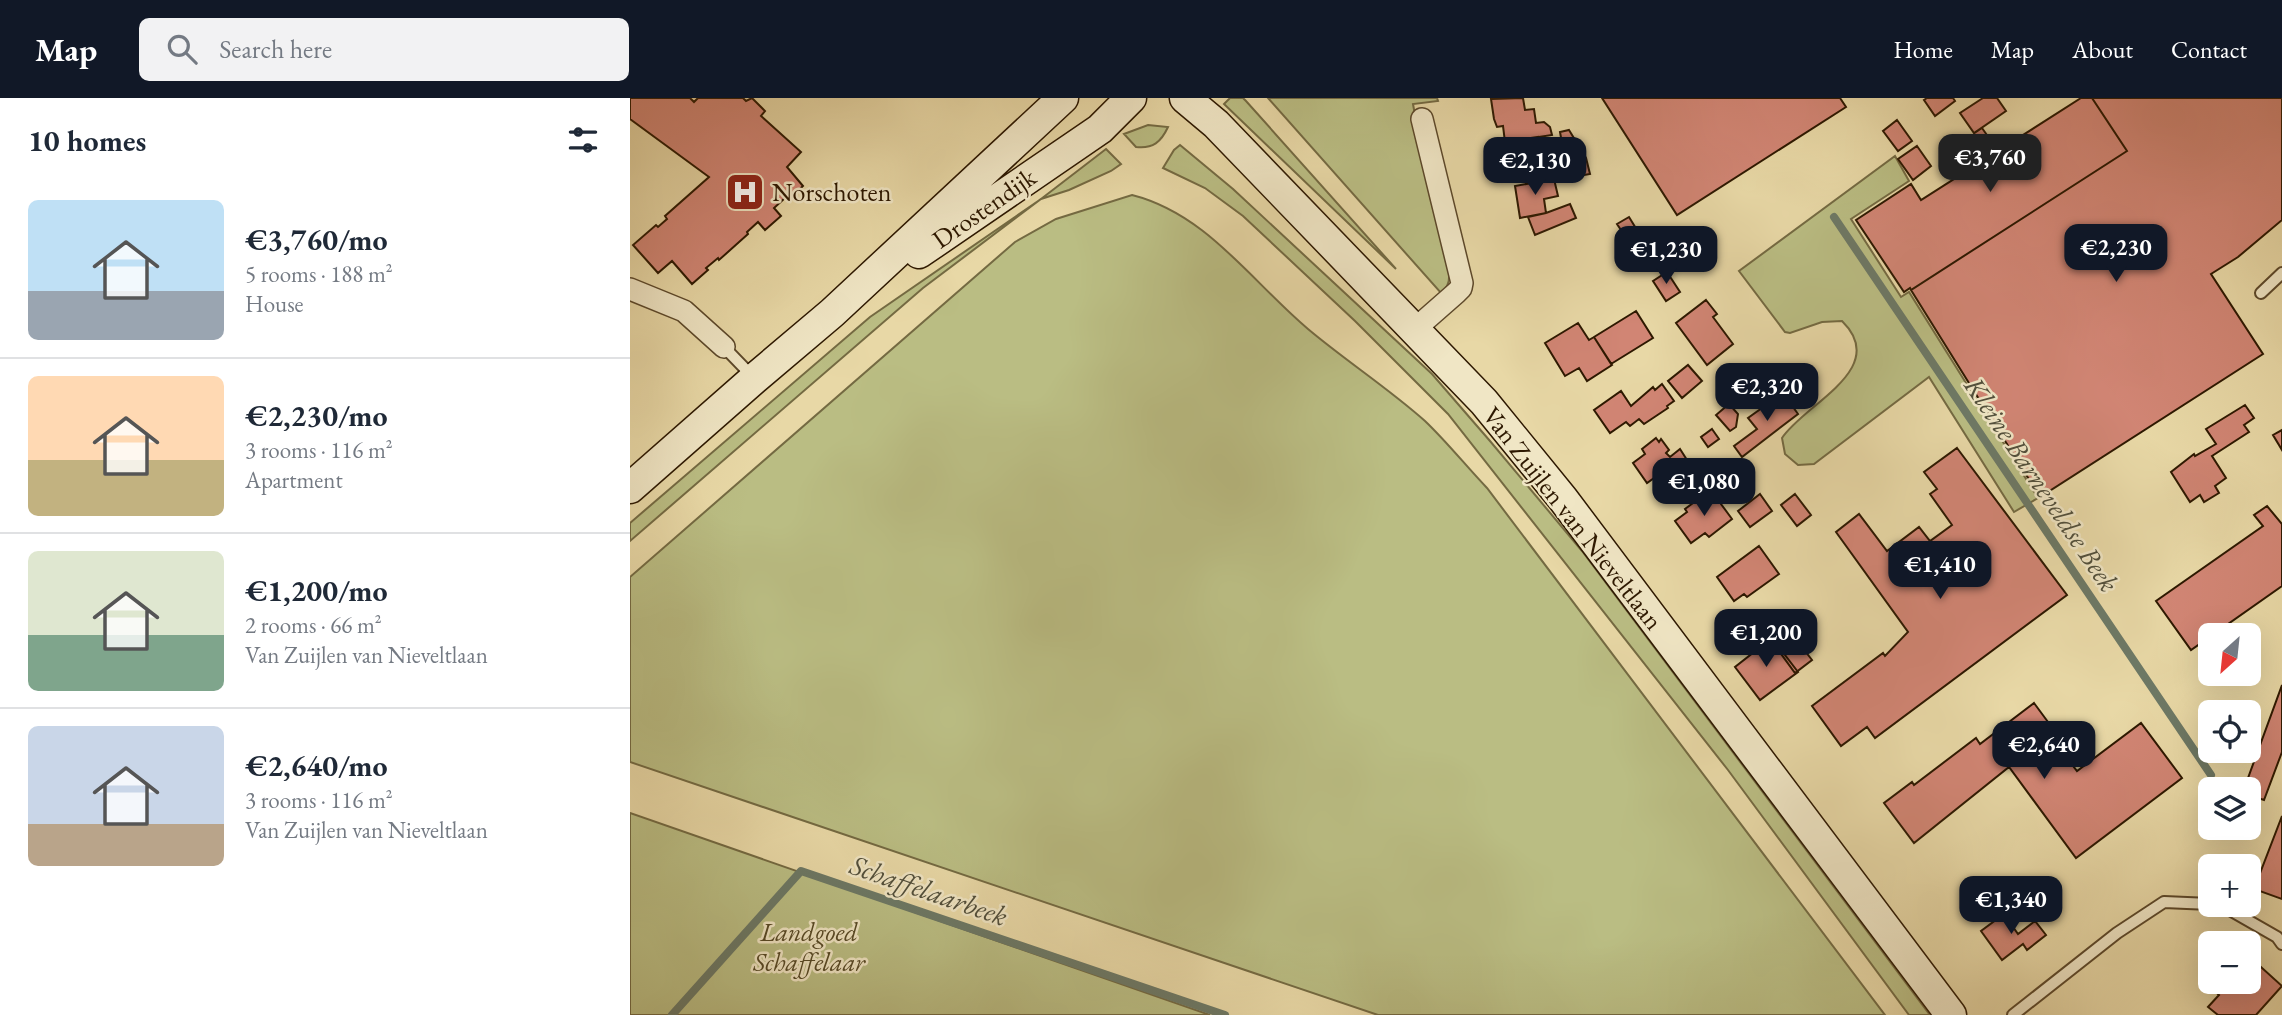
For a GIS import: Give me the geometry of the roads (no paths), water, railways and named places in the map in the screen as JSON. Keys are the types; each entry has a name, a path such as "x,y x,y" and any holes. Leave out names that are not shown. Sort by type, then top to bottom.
{"main road":[{"name":"Drostendijk","path":"630,488 832,313 1063,98"},
{"name":"Drostendijk","path":"832,313 1100,129 1131,98"},
{"name":"Van Zuijlen van Nieveltlaan","path":"1185,98 1216,124 1483,402 1563,499 1951,1015"}],"street":[{"path":"1415,329 1456,293 1462,283 1422,119"},
{"path":"630,289 684,311 724,347"}],"lane":[{"path":"2261,293 2282,273"},
{"path":"724,347 754,379"},
{"path":"2012,1015 2117,933 2164,902 2198,903"},
{"path":"2242,917 2277,937 2282,944"}],"waterway":[{"name":"Kleine Barneveldse Beek","path":"1834,217 2211,775"},
{"name":"Schaffelaarbeek","path":"672,1015 801,871 1225,1015"}],"place":[{"name":"Norschoten","path":"745,192"}],"park label":[{"name":"Landgoed Schaffelaar","path":"809,947"}]}
